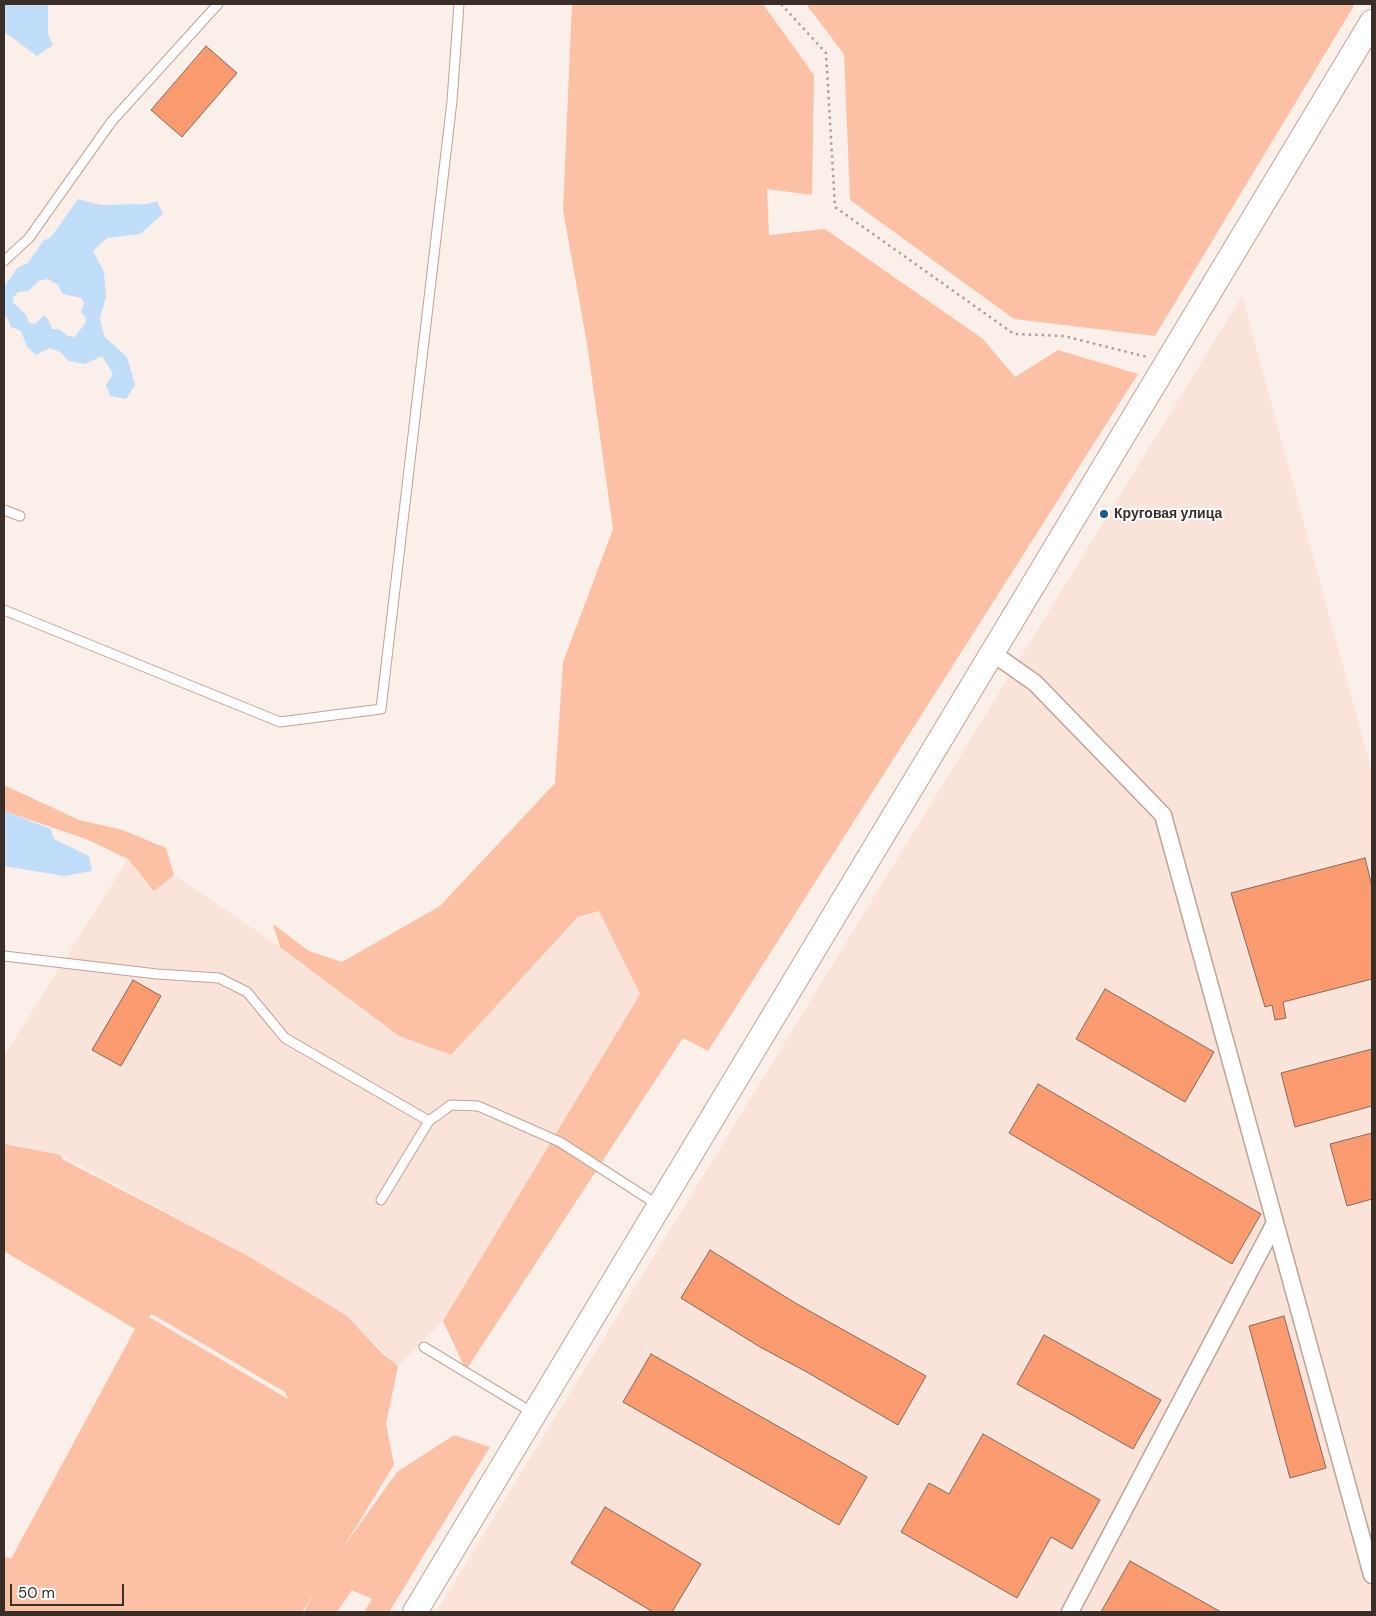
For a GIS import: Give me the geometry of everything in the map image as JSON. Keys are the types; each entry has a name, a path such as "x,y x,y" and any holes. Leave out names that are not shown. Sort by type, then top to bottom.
{"main road":[{"path":"415,1612 991,652 1372,22"}],"street":[{"path":"991,652 1035,684 1163,816 1372,1575"},
{"path":"1070,1612 1275,1222"}],"lane":[{"path":"4,261 28,238 112,121 218,4"},
{"path":"4,610 280,722 380,709 452,102 459,4"},
{"path":"4,510 20,516"},
{"path":"4,956 157,974 219,978 247,992 285,1038 429,1121"},
{"path":"381,1200 429,1121 451,1105 478,1106 560,1142 659,1205"},
{"path":"424,1347 535,1414"}],"path":[{"path":"781,4 826,53 835,207 1014,334 1064,336 1168,362"}],"shaded area":[{"path":"572,4 763,4 814,75 812,195 767,189 769,235 825,229 983,339 1015,377 1058,350 1138,374 708,1051 683,1038 466,1370 443,1321 640,994 599,911 578,917 451,1055 399,1036 280,947 273,924 309,951 342,962 440,906 555,783 563,662 613,529 587,344 563,210"},
{"path":"806,4 1355,4 1155,336 1014,319 850,200 844,54"},
{"path":"1242,296 1372,772 1372,1612 436,1612"},
{"path":"4,785 79,820 123,830 166,848 174,875 154,891 128,859 86,839 4,811"},
{"path":"128,859 154,891 174,875 280,947 399,1036 451,1055 578,918 599,911 640,994 443,1321 398,1366 347,1316 248,1256 61,1155 4,1144 4,1056"},
{"path":"4,1144 61,1155 62,1159 248,1256 347,1316 383,1354 398,1366 386,1424 394,1465 343,1548 397,1472 454,1435 490,1447 389,1612 364,1612 372,1599 352,1590 337,1612 304,1612 314,1593 302,1612 4,1612 4,1556 11,1559 135,1329 4,1251","holes":["152,1314 285,1392 288,1399 149,1317"]}],"water":[{"path":"4,4 48,4 48,34 53,45 37,56 6,33 4,34"},
{"path":"78,199 100,205 146,204 157,201 163,214 140,234 107,238 93,251 104,272 106,297 100,318 104,336 127,357 135,385 126,399 110,396 106,385 113,374 102,356 85,364 69,361 60,352 50,348 36,355 27,347 21,331 11,327 7,317 4,316 4,287 17,268 28,263 43,241 51,237","holes":["48,279 58,285 63,294 82,298 84,303 81,313 85,316 86,322 75,337 68,336 59,329 52,329 44,315 35,324 29,323 26,315 13,302 13,297 19,292 29,291 38,281"]},
{"path":"4,811 51,829 54,839 89,856 92,871 64,876 4,866"}],"building":[{"path":"206,46 237,73 182,137 151,110"},
{"path":"1365,858 1372,886 1372,979 1283,1002 1286,1018 1275,1020 1272,1005 1265,1007 1231,893"},
{"path":"133,980 161,996 121,1066 92,1050"},
{"path":"1105,989 1214,1052 1185,1102 1076,1039"},
{"path":"1372,1049 1372,1106 1295,1127 1281,1073"},
{"path":"1038,1084 1261,1214 1232,1264 1009,1133"},
{"path":"1372,1133 1372,1199 1347,1206 1330,1144"},
{"path":"710,1250 797,1304 926,1376 898,1425 760,1347 681,1298"},
{"path":"1284,1316 1326,1468 1290,1478 1249,1326"},
{"path":"1044,1335 1161,1400 1133,1449 1017,1384"},
{"path":"651,1354 867,1477 839,1525 623,1402"},
{"path":"983,1434 1100,1500 1072,1549 1051,1537 1017,1598 901,1532 929,1483 949,1494"},
{"path":"605,1507 701,1564 672,1612 653,1612 571,1563"},
{"path":"1130,1561 1221,1612 1101,1612"}],"place":[{"name":"Круговая улица","path":"1104,514"}]}
